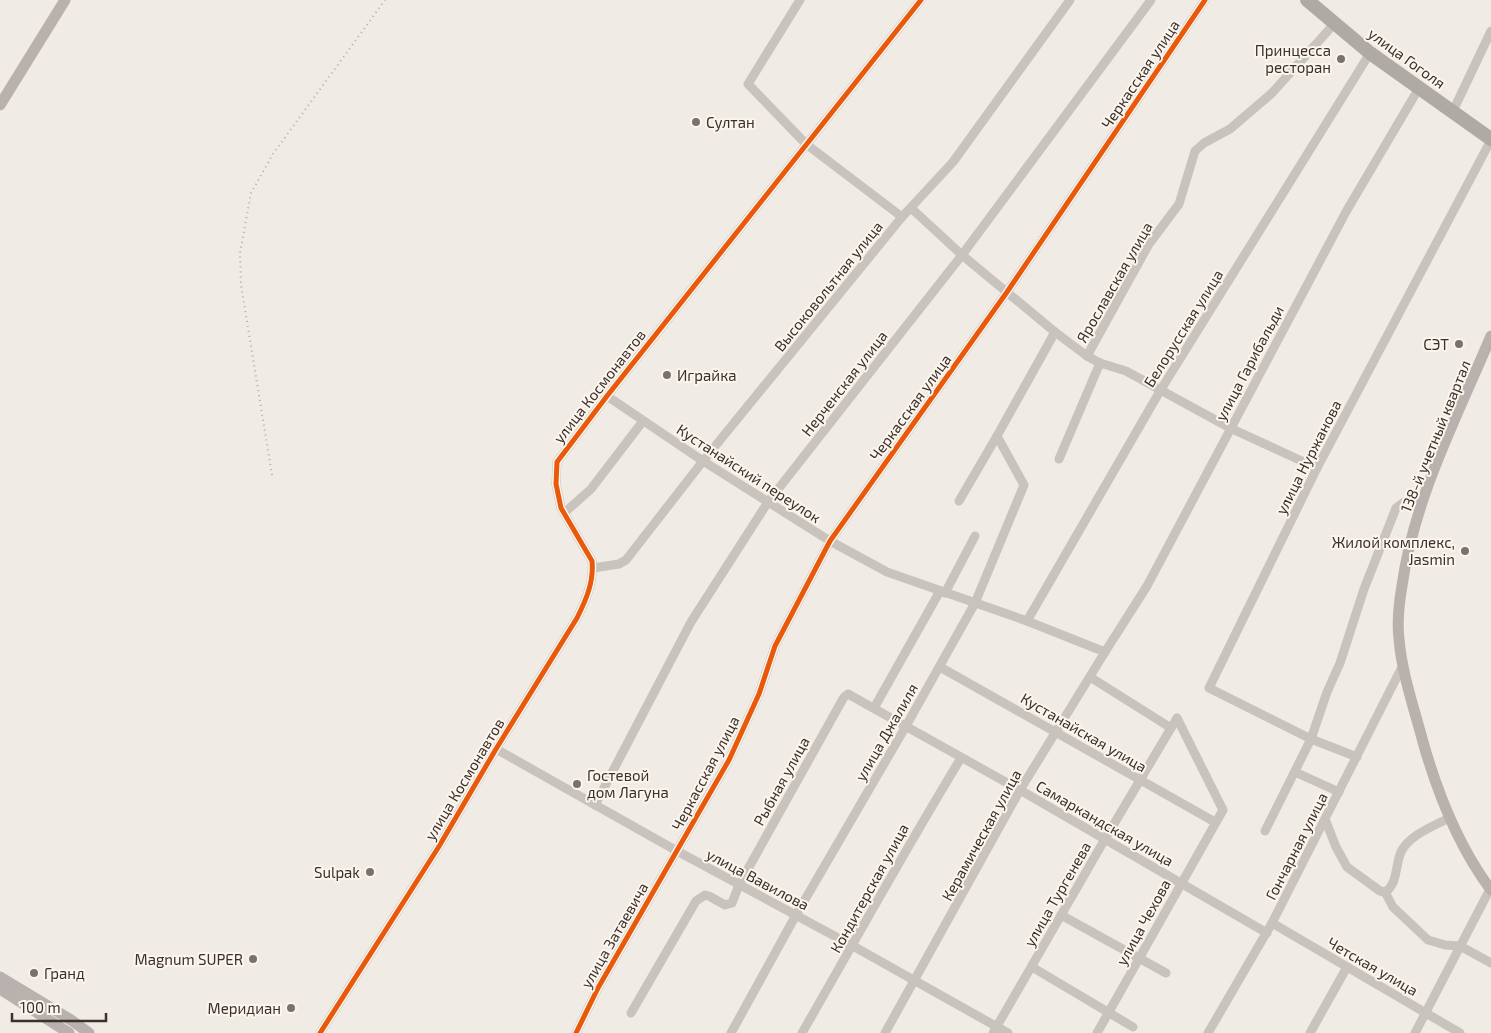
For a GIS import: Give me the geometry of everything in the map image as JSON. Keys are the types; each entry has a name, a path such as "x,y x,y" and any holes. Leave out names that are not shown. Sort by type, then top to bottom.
{"highway":[{"name":"улица Гоголя","path":"1307,0 1370,53 1491,140"}],"main road":[{"path":"0,105 65,0"},
{"name":"138-й учетный квартал","path":"1491,336 1424,497 1404,569 1399,604 1398,637 1402,667 1425,749 1449,818 1472,862 1491,889"},
{"path":"2,981 66,1031 71,1020"},
{"path":"2,981 71,1020 89,1033"}],"street":[{"path":"800,0 748,84 806,144 902,217"},
{"name":"улица Космонавтов","path":"320,1033 438,848 588,596 592,561 561,508 556,484 556,462 921,0"},
{"name":"Высоковольтная улица","path":"592,568 619,564 626,560 703,461 902,217 953,162 1070,0"},
{"name":"Нерченская улица","path":"595,805 691,622 768,502 962,255 1151,0"},
{"name":"Черкасская улица","path":"676,851 729,760 759,694 775,646 830,541 1007,292 1205,0"},
{"name":"Ярославская улица","path":"1087,356 1149,244 1179,204 1195,151 1204,143 1230,129 1272,93 1335,23"},
{"path":"1453,112 1491,31"},
{"name":"Белорусская улица","path":"1027,621 1160,391 1370,53"},
{"name":"улица Гарибальди","path":"1104,652 1147,586 1347,210 1419,88"},
{"name":"улица Нуржанова","path":"1357,757 1310,739 1209,688 1317,468 1491,140"},
{"path":"911,208 962,255 1087,356 1100,363 1126,371 1230,428 1317,468"},
{"name":"Ярославская улица","path":"959,501 1055,332"},
{"path":"1059,459 1100,363"},
{"name":"Кустанайский переулок","path":"607,396 703,461 830,541 887,572 1027,621 1104,652"},
{"path":"564,513 591,489 643,421"},
{"name":"улица Джалиля","path":"731,1033 796,915 975,603 1024,485 997,436"},
{"path":"1265,831 1310,739 1340,663 1364,589 1396,508 1404,502 1424,497"},
{"path":"874,708 975,536"},
{"name":"Керамическая улица","path":"885,1033 1020,790 1104,652"},
{"name":"Кустанайская улица","path":"940,667 1215,822"},
{"name":"Гончарная улица","path":"1208,1033 1267,933 1402,667"},
{"path":"1090,677 1171,728"},
{"name":"Самаркандская улица","path":"850,694 1267,933"},
{"name":"Рыбная улица","path":"631,1013 696,901 704,895 728,906 732,904 739,885 844,697 850,694"},
{"name":"улица Тургенева","path":"995,1030 1177,718"},
{"name":"улица Чехова","path":"1097,1033 1223,810 1177,718"},
{"name":"улица Вавилова","path":"496,749 676,851 915,980 995,1030 1008,1033"},
{"name":"Кондитерская улица","path":"802,1033 853,946 906,848 961,758"},
{"path":"1295,772 1339,792"},
{"path":"1385,892 1392,885 1401,852 1409,841 1449,818"},
{"path":"1325,819 1336,847 1347,867 1385,892 1393,907 1428,940 1445,945 1460,946 1491,963"},
{"name":"улица Затаевича","path":"576,1033 589,1005 676,851"},
{"path":"1415,1033 1491,889"},
{"path":"1061,915 1166,973"},
{"name":"Четская улица","path":"1272,923 1460,1033"},
{"path":"1032,967 1133,1027"},
{"path":"1310,1033 1347,967"}],"railway":[{"path":"272,475 241,285 240,253 251,193 273,154 385,0"}],"cycle path":[{"path":"320,1033 438,848 496,749 577,618 589,591 592,561 561,508 556,484 557,462 607,396 921,0"},
{"path":"576,1033 598,988 729,760 759,694 775,646 830,541 1007,292 1205,0"}],"place":[{"name":"Принцесса ресторан","path":"1341,59"},
{"name":"Султан","path":"696,122"},
{"name":"СЭТ","path":"1459,344"},
{"name":"Играйка","path":"667,375"},
{"name":"Жилой комплекс, Jasmin","path":"1465,551"},
{"name":"Гостевой дом Лагуна","path":"577,784"},
{"name":"Sulpak","path":"370,872"},
{"name":"Magnum SUPER","path":"253,959"},
{"name":"Гранд","path":"34,973"},
{"name":"Меридиан","path":"291,1008"}]}
